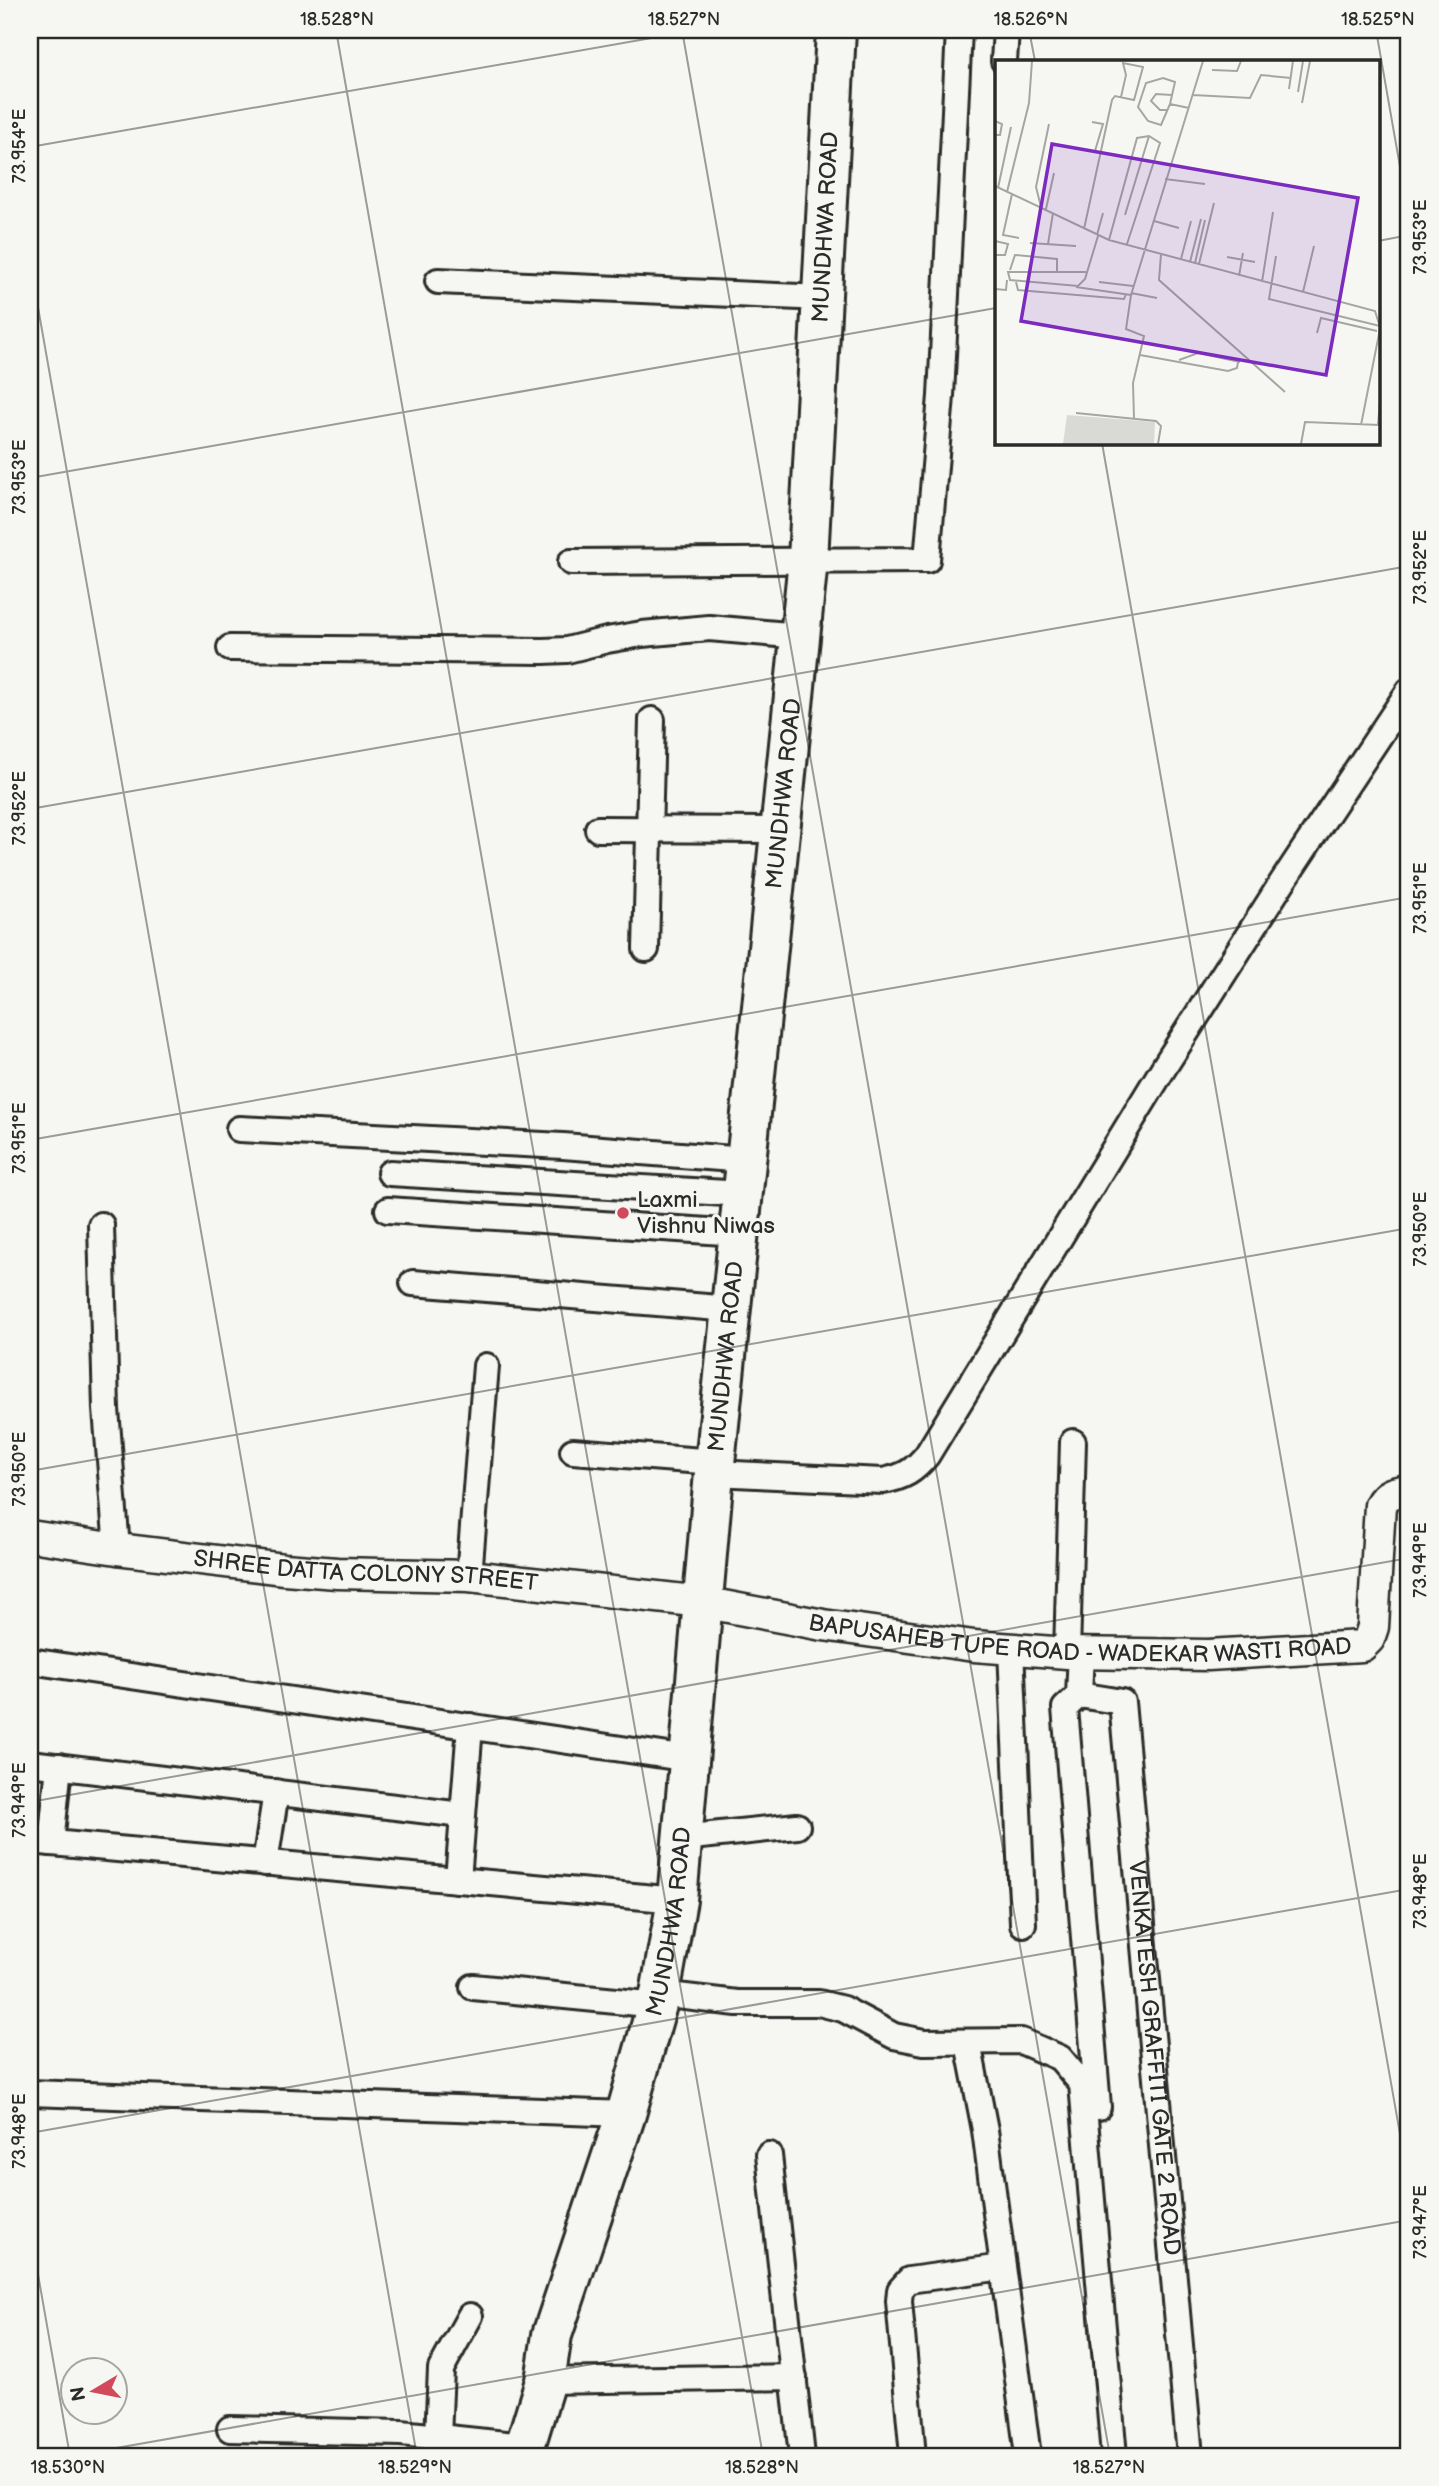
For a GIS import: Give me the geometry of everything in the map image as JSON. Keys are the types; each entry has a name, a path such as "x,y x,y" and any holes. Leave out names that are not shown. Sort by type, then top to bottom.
{"main road":[{"name":"MUNDHWA ROAD","path":"524,2451 545,2381 552,2335 626,2114 659,1999 677,1900 714,1468 808,559 835,30"}],"street":[{"path":"571,562 927,560 941,396 959,30"},
{"path":"1004,60 1006,30"},
{"path":"438,281 823,298"},
{"path":"230,648 567,650 642,634 709,628 800,636"},
{"path":"573,1451 714,1468 883,1480 903,1477 916,1468 927,1455 1173,1053 1409,691"},
{"path":"646,949 652,720"},
{"path":"598,829 780,830"},
{"path":"239,1129 563,1146 745,1177"},
{"path":"390,1173 745,1177"},
{"path":"388,1210 739,1233"},
{"path":"101,1225 106,1409 117,1549"},
{"path":"413,1283 731,1309"},
{"path":"469,1576 486,1366"},
{"path":"1073,1442 1074,1653 1079,1695 1065,1708 1128,2456"},
{"name":"BAPUSAHEB TUPE ROAD - WADEKAR WASTI ROAD","path":"702,1602 823,1625 1011,1649 1208,1655 1362,1646 1369,1639 1373,1627 1380,1505 1385,1496 1392,1492 1409,1490"},
{"name":"SHREE DATTA COLONY STREET","path":"30,1536 117,1549 337,1573 469,1576 702,1602"},
{"path":"1011,1649 1023,1924"},
{"path":"30,1661 689,1759"},
{"name":"VENKATESH GRAFFITI GATE 2 ROAD","path":"1079,1695 1122,1702 1190,2456"},
{"path":"458,1880 470,1726"},
{"path":"30,1763 462,1815"},
{"path":"60,1766 41,1842 677,1900"},
{"path":"265,1863 276,1793"},
{"path":"682,1838 797,1826"},
{"path":"473,1987 737,2003 819,2003 843,2009 894,2036 924,2042 1021,2042 1060,2058 1082,2084 1114,2456"},
{"path":"968,2043 985,2130 1028,2456"},
{"path":"30,2093 626,2114"},
{"path":"769,2155 802,2456"},
{"path":"913,2456 900,2290 909,2280 1003,2267"},
{"path":"438,2437 442,2369 470,2316"},
{"path":"545,2381 794,2377"},
{"path":"230,2429 401,2433 524,2451"}],"place":[{"name":"Laxmi Vishnu Niwas","path":"623,1213"}]}
